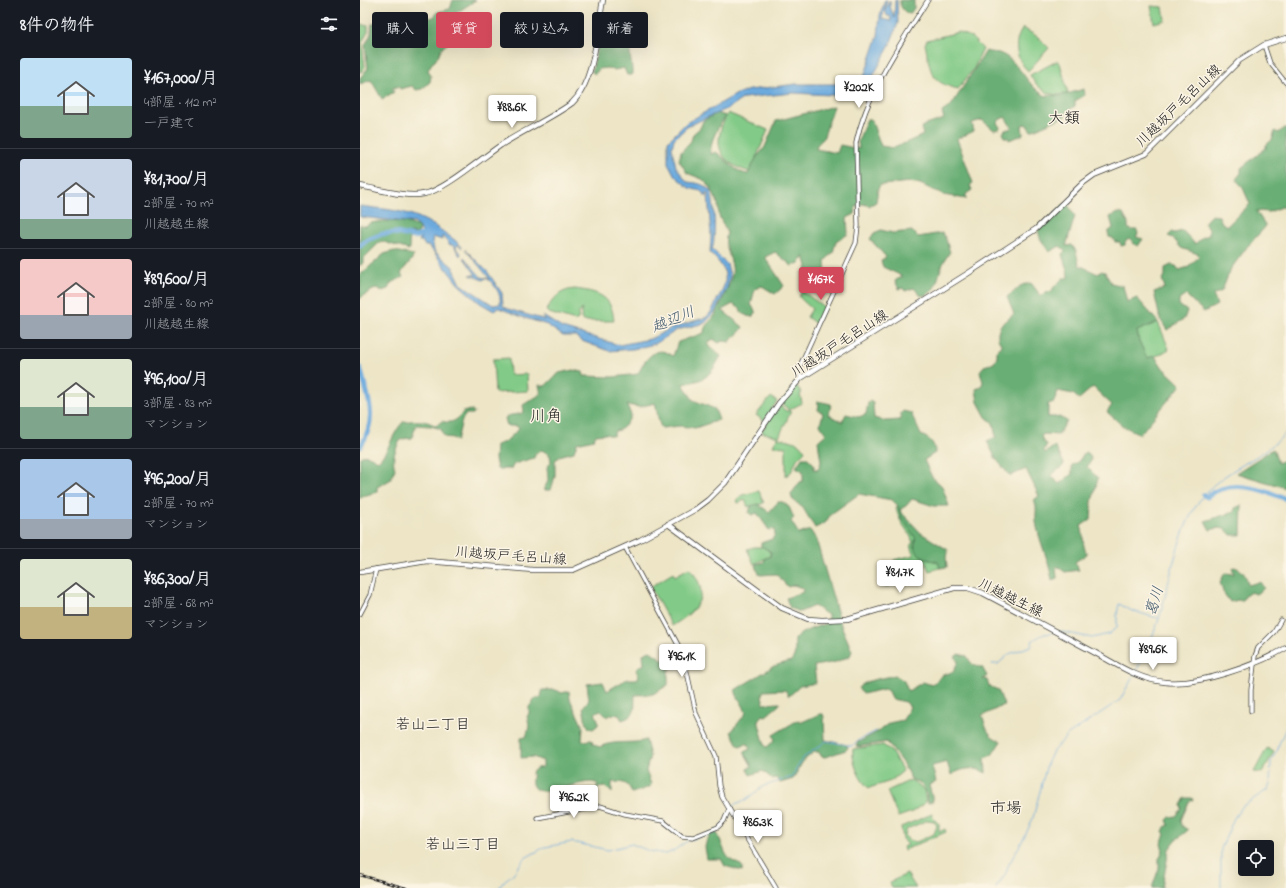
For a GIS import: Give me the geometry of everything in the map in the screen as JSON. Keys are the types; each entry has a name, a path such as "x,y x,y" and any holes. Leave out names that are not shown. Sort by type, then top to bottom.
{"main road":[{"path":"360,186 415,195 430,193 443,186 502,144 572,103 583,91 589,76 603,0"},
{"name":"川越坂戸毛呂山線","path":"360,572 408,563 433,561 494,567 566,571 578,568 625,547 700,506 719,489 779,403 801,378 1036,229 1083,183 1094,175 1146,154 1229,70 1246,56 1264,45 1286,38"},
{"name":"川越越生線","path":"668,524 774,603 795,615 822,620 847,619 948,589 968,588 983,593 1135,673 1160,682 1174,682 1211,676 1253,664 1286,648"}],"street":[{"path":"801,378 798,370 856,243 858,226 856,143 860,130 875,91 928,0"},
{"path":"1264,45 1270,63 1286,83"},
{"path":"625,547 684,654 696,713 714,750 720,790 729,809 776,888"},
{"path":"360,614 370,595 376,569"},
{"path":"1251,711 1253,664 1256,653 1274,632 1281,620"},
{"path":"537,818 600,806 625,814 663,821 682,836 693,837 718,827 724,821 729,809"}],"green space":[{"path":"453,0 476,0 458,12 437,12 450,9"},
{"path":"900,0 914,0 914,8 910,14 902,9"},
{"path":"1151,6 1163,7 1165,20 1154,23"},
{"path":"436,14 436,48 442,48 428,70 431,76 430,82 422,89 416,90 412,86 400,89 399,87 395,87 392,89 394,92 382,99 371,80 360,84 360,78 368,68 365,46 371,34 372,24 372,48 428,48 428,18 434,17"},
{"path":"360,24 368,26 368,32 362,42 365,67 360,73"},
{"path":"1023,28 1038,37 1049,48 1028,71 1018,56 1017,51 1017,39"},
{"path":"959,32 971,37 983,49 974,68 958,89 941,83 932,74 925,44 927,40"},
{"path":"597,48 631,48 630,52 632,75 627,75 624,68 614,70 607,68 599,69 595,74 592,72"},
{"path":"986,51 999,53 1006,56 1018,67 1039,92 1046,96 1060,96 1084,89 1085,95 1075,101 1075,106 1065,113 1065,116 1031,131 1026,124 1022,125 1023,135 1009,140 1008,137 1006,139 1003,133 1005,130 1012,128 1005,117 997,123 1000,127 999,129 994,130 982,120 972,123 974,131 957,139 973,183 970,185 972,190 966,194 966,199 943,195 940,192 916,183 907,182 880,185 876,202 869,206 864,204 856,206 855,214 847,218 848,234 836,242 833,252 825,261 826,273 817,276 805,285 804,280 807,266 804,256 799,263 792,266 775,252 765,257 784,286 775,294 762,286 755,289 751,304 756,313 752,317 741,312 741,309 733,304 722,310 743,327 730,342 722,341 719,343 713,339 708,343 711,348 721,356 717,363 707,376 683,384 693,400 715,409 719,420 695,428 680,426 662,428 659,423 655,403 639,407 627,405 631,415 630,418 623,427 615,431 613,436 605,434 596,435 594,439 577,443 574,452 559,456 555,461 555,476 551,490 544,490 548,480 547,467 551,462 550,455 542,450 536,453 534,458 514,464 511,469 497,469 495,459 496,445 505,442 519,429 517,426 507,426 505,418 507,416 524,412 523,405 541,394 539,385 545,386 559,373 573,370 583,372 584,376 613,377 638,374 644,363 652,354 661,351 667,352 673,356 678,342 704,333 706,325 715,315 727,290 732,275 732,264 726,243 727,233 719,216 718,204 711,188 702,179 687,173 679,160 681,152 691,141 693,134 700,128 703,121 717,113 726,116 713,139 711,154 716,152 739,171 748,174 756,158 765,147 776,121 834,106 823,139 817,145 816,149 837,153 840,145 859,149 858,141 867,119 871,119 881,146 894,148 923,135 921,128 923,126 944,119 942,112 951,106"},
{"path":"1057,61 1060,63 1068,93 1062,95 1046,92 1037,85 1030,75"},
{"path":"728,113 768,130 750,172 730,163 720,150 720,133"},
{"path":"1286,127 1286,207 1269,212 1256,211 1266,226 1247,247 1230,270 1222,291 1213,295 1217,305 1204,312 1186,295 1179,300 1179,305 1187,311 1184,319 1167,330 1160,319 1154,292 1165,288 1162,279 1165,276 1165,268 1171,265 1176,266 1179,270 1189,267 1199,257 1198,254 1181,248 1173,238 1168,236 1172,232 1183,231 1195,244 1203,237 1209,235 1209,229 1204,223 1211,215 1219,216 1222,223 1227,226 1250,204 1243,188 1236,179 1241,173 1241,168 1266,148 1266,145 1272,140 1275,131 1278,133"},
{"path":"1064,204 1068,205 1075,216 1066,246 1072,245 1076,251 1079,265 1098,274 1101,271 1105,272 1111,283 1123,286 1127,302 1137,298 1158,322 1137,331 1139,341 1147,358 1155,356 1163,368 1181,385 1140,434 1123,426 1107,412 1112,405 1093,387 1079,399 1073,394 1058,391 1054,402 1048,404 1048,417 1059,417 1067,421 1058,435 1044,434 1041,436 1043,441 1047,444 1044,450 1045,453 1055,446 1064,464 1051,475 1059,484 1072,474 1072,465 1078,462 1085,452 1091,459 1087,467 1098,478 1092,502 1091,519 1081,526 1084,547 1087,554 1075,562 1079,570 1065,572 1057,566 1057,578 1052,580 1036,522 1036,508 1034,500 1039,496 1026,469 1010,476 996,459 987,441 996,437 993,423 986,417 978,402 976,389 981,387 983,382 980,371 984,366 994,363 997,356 997,350 1002,346 998,339 1000,326 1014,314 1007,297 1022,285 1031,283 1041,296 1046,292 1053,291 1053,288 1063,278 1068,278 1067,269 1062,254 1065,251 1060,246 1049,252 1040,238 1038,230"},
{"path":"1117,213 1123,214 1128,223 1128,228 1131,230 1137,230 1138,234 1136,237 1143,239 1138,246 1132,243 1133,241 1129,239 1125,242 1125,245 1121,246 1120,242 1115,242 1113,238 1109,237 1108,232 1113,228 1110,217"},
{"path":"384,221 405,222 419,227 419,232 416,234 410,233 409,250 381,241 363,259 363,263 360,266 360,225 366,226 370,223"},
{"path":"881,230 893,233 912,231 918,237 942,233 945,237 950,252 943,264 936,285 926,295 921,296 914,288 905,291 903,288 899,289 895,281 902,276 883,267 881,261 886,257 870,239 874,233"},
{"path":"394,251 414,255 401,274 403,277 391,283 388,289 382,291 377,288 360,299 360,275 384,254"},
{"path":"575,289 590,291 602,296 610,305 613,312 614,321 583,321 581,319 582,309 579,313 578,319 575,321 546,311 551,302 561,293"},
{"path":"802,291 824,307 816,324 807,317 812,309 799,297"},
{"path":"1158,322 1169,349 1159,355 1147,358 1139,341 1137,331"},
{"path":"509,358 510,375 527,374 528,391 495,393 493,359"},
{"path":"796,385 802,393 800,394 802,403 789,410 781,403"},
{"path":"771,397 777,401 764,421 756,415"},
{"path":"817,401 831,404 829,415 842,422 846,414 859,417 866,414 868,403 870,401 873,403 874,418 885,421 900,420 902,417 900,414 903,411 911,413 921,435 933,444 935,453 924,460 932,477 942,486 949,506 934,506 912,499 900,511 921,533 948,550 946,557 947,567 940,568 938,562 927,559 918,553 915,546 915,537 901,517 898,506 892,500 859,494 831,514 825,523 815,528 803,508 792,499 791,494 800,482 803,481 803,471 796,467 802,458 808,458 814,464 814,469 818,470 821,462 818,441 826,434 820,425 823,413 818,410 819,404"},
{"path":"779,405 786,411 791,411 779,437 761,432"},
{"path":"471,410 474,412 473,414 466,414 462,420 457,441 453,438 444,437 441,429 431,426 416,425 412,438 401,439 397,446 394,457 395,469 390,480 377,487 377,492 363,496 360,499 360,457 369,456 378,461 382,457 403,422 420,421 428,422 436,426 442,421 452,422 463,412"},
{"path":"777,438 797,443 805,451 797,459 791,472 786,476 786,447 773,446"},
{"path":"1273,449 1278,463 1286,459 1286,488 1236,473"},
{"path":"759,491 764,503 753,507 752,505 748,507 745,500 738,503 736,500 742,495"},
{"path":"778,502 783,502 789,507 794,518 791,521 799,534 810,530 816,539 841,625 852,651 850,656 836,662 814,666 816,683 800,686 789,696 785,690 763,691 762,696 764,704 780,703 766,716 762,715 758,720 765,746 767,747 775,740 773,735 798,720 802,722 823,714 825,740 847,745 848,748 825,757 821,756 819,752 814,752 803,761 793,779 780,783 776,778 772,779 763,771 750,775 747,769 752,766 744,752 750,749 747,743 740,746 738,745 731,732 746,713 735,690 774,666 791,661 795,654 796,637 809,630 828,623 828,615 814,606 800,612 790,608 786,598 803,592 802,588 794,585 788,587 776,574 760,575 757,570 756,564 764,562 765,558 770,557 771,552 761,546 761,543 772,539 775,535 774,529 769,530 757,513 752,515 749,513 751,506 758,504 769,512"},
{"path":"1242,505 1241,535 1231,535 1227,530 1222,528 1210,530 1205,521 1234,512 1235,508"},
{"path":"898,506 901,517 916,537 914,546 925,559 938,562 940,568 929,571 924,559 896,567 894,560 914,555 911,538 897,513 896,507"},
{"path":"763,547 770,552 770,556 754,564 747,549"},
{"path":"898,567 903,581 885,587 880,572"},
{"path":"1234,567 1244,574 1248,585 1260,582 1264,588 1256,594 1251,592 1246,595 1242,601 1238,600 1230,602 1223,592 1220,582 1225,573 1234,574 1232,568"},
{"path":"689,568 696,577 700,586 701,594 699,601 689,614 672,626 650,587 673,573 675,576"},
{"path":"650,651 668,663 670,668 668,672 668,685 653,694 635,695 635,707 633,713 631,716 622,720 619,715 612,714 607,717 600,710 595,713 598,720 598,725 593,729 589,728 586,722 583,707 589,700 587,684 603,682 607,691 627,679 636,679 639,677 636,670 639,666 644,665 643,654"},
{"path":"958,654 967,656 969,661 973,664 982,667 987,676 983,679 987,680 989,686 998,690 1004,705 982,716 990,734 1001,741 992,755 985,758 986,773 977,769 964,769 951,775 947,762 932,766 936,782 929,785 933,801 928,803 926,792 922,785 911,779 903,764 887,742 856,747 857,743 879,731 889,723 903,720 910,707 906,702 892,699 889,691 884,689 863,694 858,688 866,682 895,675 904,681 908,691 923,682 932,685 943,675 953,672 958,662 955,657"},
{"path":"542,690 556,690 562,693 569,691 570,699 583,727 582,741 592,740 593,744 599,747 612,743 646,740 650,756 646,771 651,784 650,787 632,793 625,783 612,782 612,793 606,787 596,788 598,784 591,782 552,790 543,791 536,789 532,784 532,772 537,768 543,767 543,761 533,757 521,758 521,738 526,737 528,731 529,724 527,717 529,707 536,698 541,698"},
{"path":"883,745 890,750 903,771 891,781 869,788 862,781 857,770 853,759 853,749"},
{"path":"1267,748 1274,752 1262,773 1254,772"},
{"path":"911,780 924,790 926,802 912,812 898,817 887,791"},
{"path":"1185,798 1192,798 1193,800 1189,802 1181,820 1182,826 1188,830 1176,840 1169,849 1162,888 1152,888 1159,868 1159,859 1163,850 1161,844 1165,834 1163,832 1165,827 1169,825 1167,820 1170,817 1176,816 1182,809 1181,805"},
{"path":"932,814 933,818 939,824 939,832 945,829 946,832 904,850 903,847 908,845 903,839 901,827","holes":["928,820 934,821 937,826 934,834 916,842 908,840 905,835 907,829"]},
{"path":"717,833 725,853 730,859 741,865 743,868 742,871 725,866 721,859 707,859 705,847 707,839 709,839 709,835"},
{"path":"907,874 916,888 892,888 890,882"}],"water":[{"path":"885,0 887,0 882,19 891,21 890,16 887,16 885,10 890,0 890,6 894,18 895,0 897,0 898,23 889,47 866,89 851,96 793,93 744,98 727,109 687,127 674,139 672,148 676,167 687,182 697,183 708,188 712,195 714,229 712,249 727,264 730,276 727,288 715,312 705,323 677,330 655,344 633,349 609,351 579,340 576,336 563,336 547,325 499,308 496,308 494,311 480,303 458,284 429,246 425,246 422,241 419,241 423,233 415,223 360,217 360,206 405,213 434,225 456,241 462,248 458,245 456,246 457,250 461,253 460,256 454,246 448,244 448,241 442,236 442,240 433,237 432,243 435,252 453,267 461,284 493,305 500,304 500,296 491,282 486,278 490,279 465,249 487,271 502,293 503,306 508,309 545,320 543,316 562,328 619,345 650,339 672,328 707,317 712,311 721,293 725,281 724,270 710,253 711,236 708,194 706,192 706,197 701,191 689,188 675,176 668,163 668,141 686,123 737,94 749,90 796,84 845,84 863,80 878,36 880,15"},
{"path":"464,257 481,277 486,278 483,280 470,275 476,275"}],"waterway":[{"path":"360,246 367,240 382,234 395,233 415,237 427,233"},
{"path":"360,368 369,399 370,408 369,427 366,437 360,447"},
{"name":"葛川","path":"1136,672 1157,626 1181,538 1195,507 1213,486 1234,470 1267,450 1286,433"},
{"path":"1204,495 1207,497 1216,491 1225,488 1246,487 1267,492 1286,499"},
{"path":"1058,631 1092,638 1109,634 1117,627 1119,604 1132,611 1158,618"},
{"path":"992,664 998,664 1009,654 1031,646 1033,640 1044,634 1053,633"},
{"name":"葛川","path":"996,888 1006,873 1008,866 1025,836 1033,818 1047,764 1053,751 1068,735 1120,700 1134,675"},
{"path":"1221,888 1221,849 1234,818 1243,806 1267,790 1270,785 1271,761 1278,749 1286,728"},
{"path":"732,812 733,805 745,800 764,786 792,777 802,759 826,741 852,746 857,741 876,731"},
{"path":"499,888 504,881 513,874 525,858 545,847 572,842 608,850 632,844 649,851 666,854 687,841 716,832 731,815"}],"railway":[{"path":"360,875 406,888"}],"district":[{"name":"大類","path":"1064,117"},
{"name":"川角","path":"546,415"},
{"name":"若山二丁目","path":"433,724"},
{"name":"市場","path":"1006,807"},
{"name":"若山三丁目","path":"463,844"}],"water label":[{"name":"越辺川","path":"673,319"}]}
